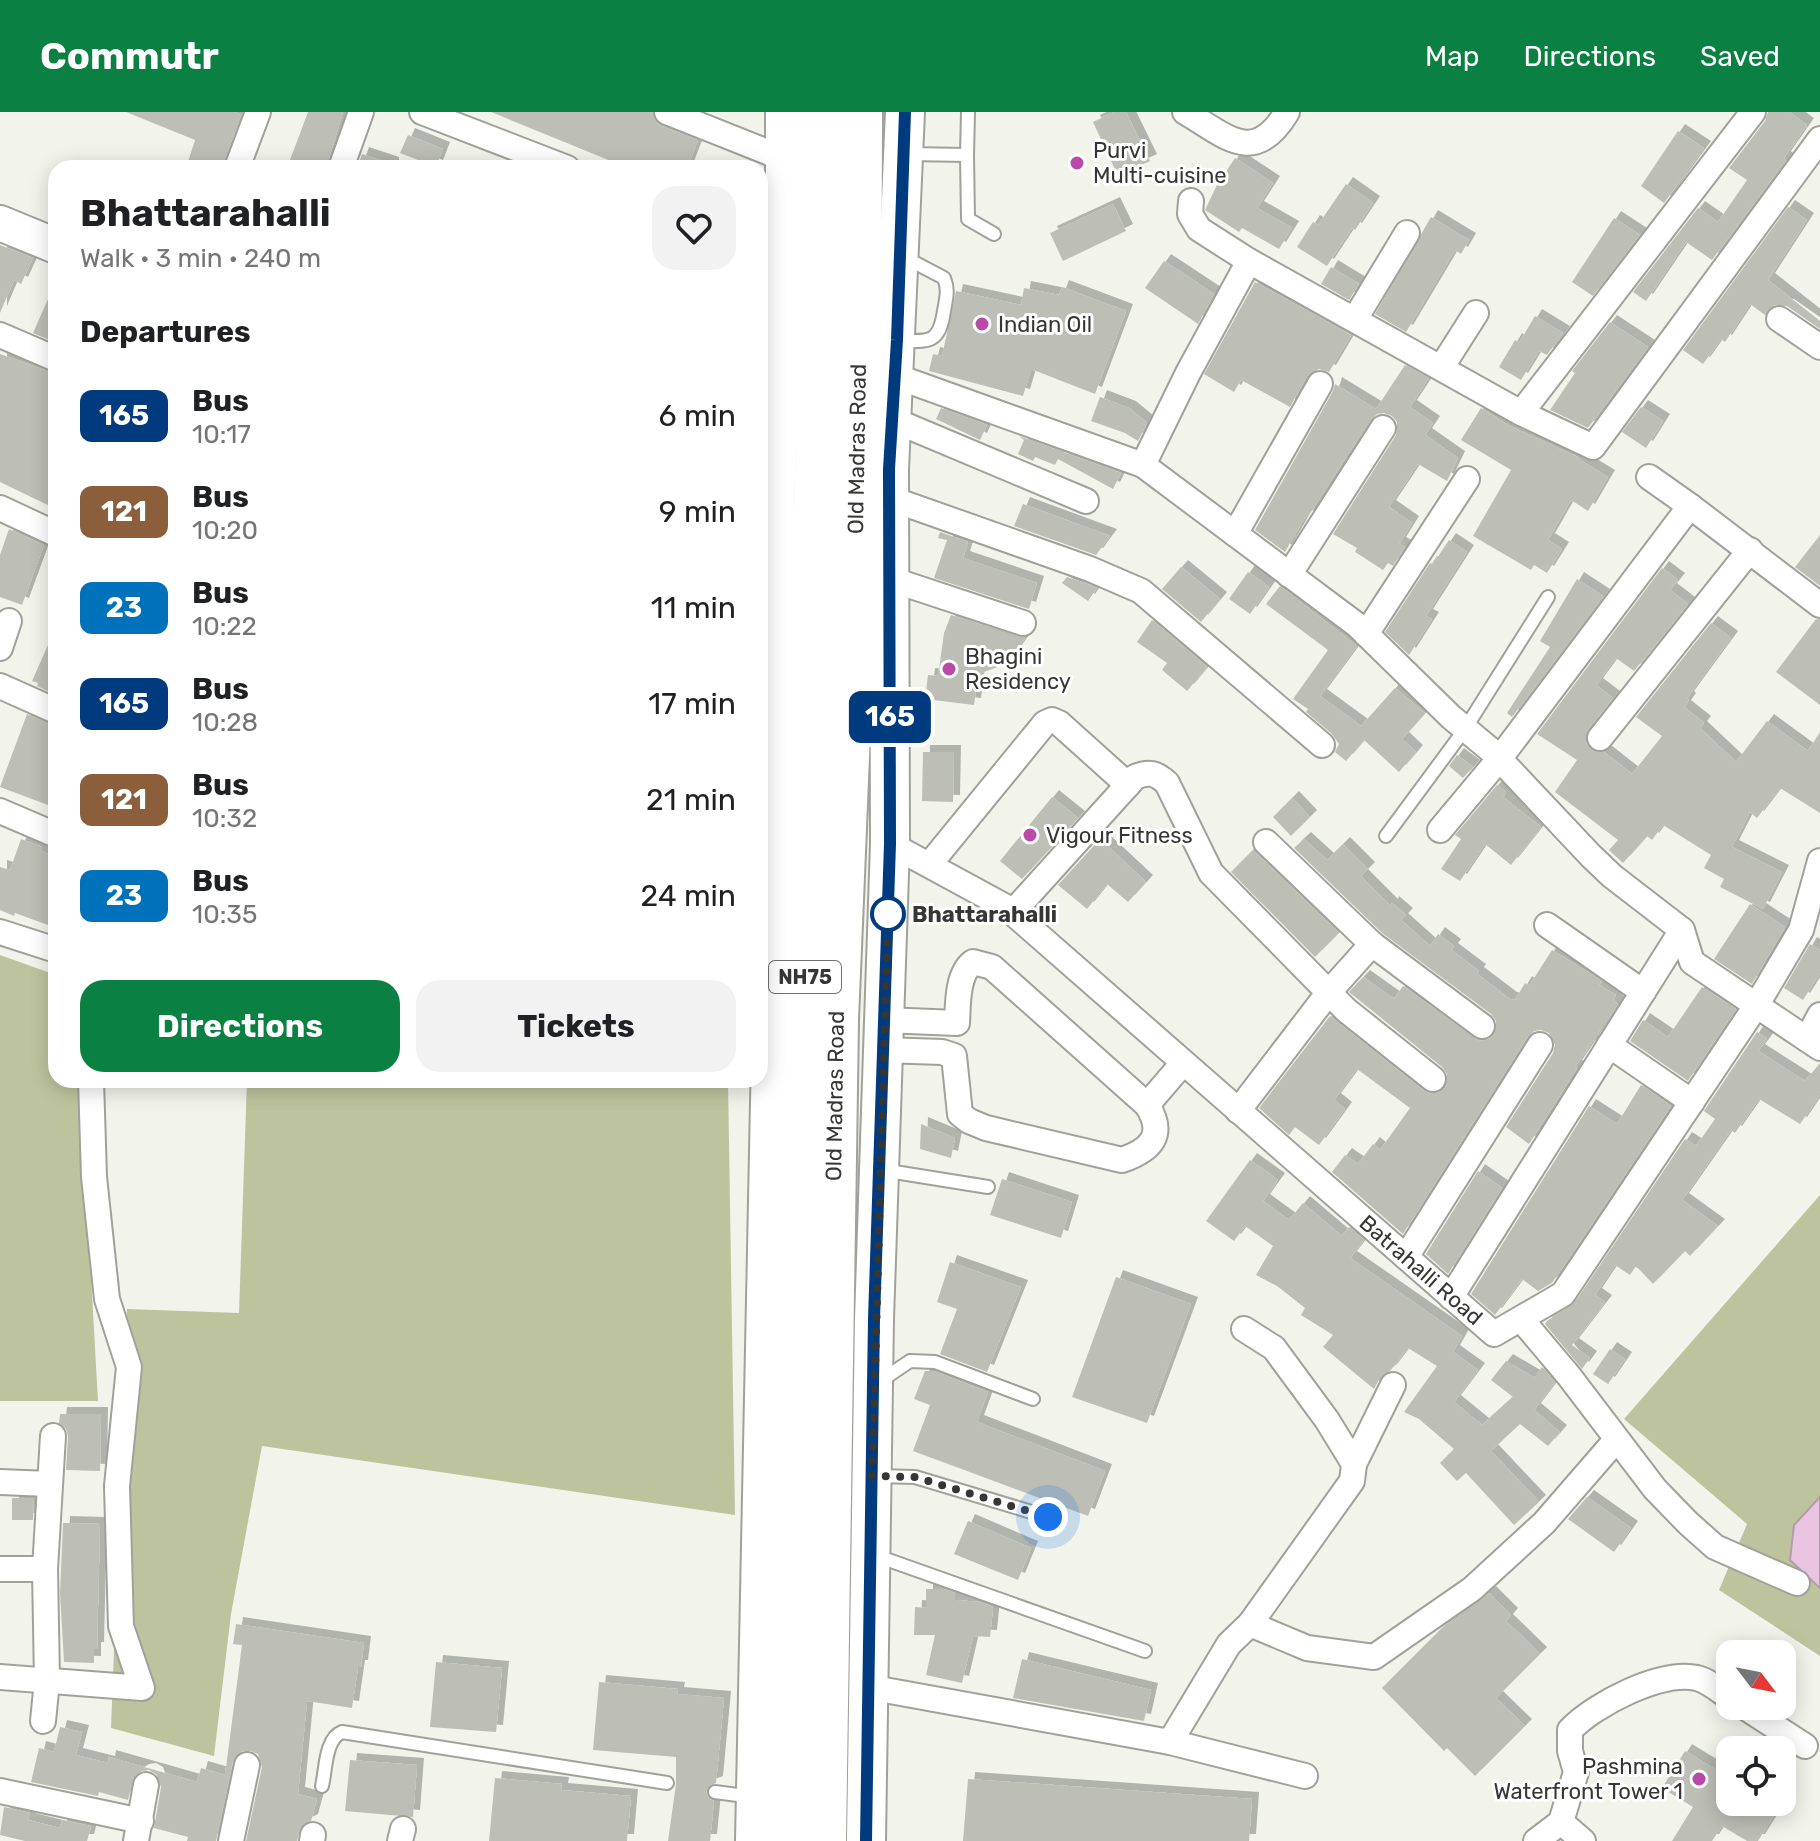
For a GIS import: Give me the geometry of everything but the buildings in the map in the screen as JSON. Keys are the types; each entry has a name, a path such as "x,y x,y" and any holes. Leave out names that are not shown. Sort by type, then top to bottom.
{"highway":[{"name":"Old Madras Road","path":"785,1841 820,477 822,112"},
{"name":"Old Madras Road","path":"824,1841 836,1019 820,477 860,112"}],"main road":[{"path":"768,770 820,477 772,246 785,159 785,112"},
{"path":"820,477 891,419 901,256 905,112"},
{"path":"0,223 48,243"},
{"path":"820,477 890,579 890,844 873,1386 866,1841"},
{"path":"755,1841 765,1088"}],"street":[{"path":"240,160 258,112"},
{"path":"344,160 361,112"},
{"path":"422,112 546,160"},
{"path":"667,112 785,159"},
{"path":"1185,112 1243,144 1256,142 1273,133 1287,112"},
{"path":"1521,413 1753,112"},
{"path":"1191,201 1190,214 1199,229 1249,261 1521,413 1593,447 1820,139"},
{"path":"1355,319 1407,233"},
{"path":"1143,465 1188,373 1249,261"},
{"path":"1441,368 1476,313"},
{"path":"1779,319 1820,347"},
{"path":"0,335 48,356"},
{"path":"896,358 1143,465 1366,634 1465,729 1500,758 1612,876 1682,930 1692,962 1814,1043 1820,1015"},
{"path":"1235,534 1320,384"},
{"path":"891,419 1086,501"},
{"path":"1289,575 1383,428"},
{"path":"820,477 1090,569 1141,591 1322,745"},
{"path":"1649,477 1820,605"},
{"path":"1366,634 1467,479"},
{"path":"1440,830 1500,758 1690,506"},
{"path":"0,508 48,530"},
{"path":"1600,738 1750,550"},
{"path":"890,579 1023,623"},
{"path":"0,648 9,621"},
{"path":"0,686 48,707"},
{"path":"929,865 1045,723 1052,720 1128,785"},
{"path":"1013,912 1135,777 1146,772 1157,774 1167,783 1211,873 1346,1010 1433,1079"},
{"path":"0,811 48,832"},
{"path":"1266,842 1372,944 1482,1026"},
{"name":"Batrahalli Road","path":"890,844 1013,912 1494,1334 1563,1294 1756,1006 1801,930 1820,861"},
{"path":"1547,925 1643,992"},
{"path":"1451,1297 1682,930"},
{"path":"0,932 48,947"},
{"path":"1238,1111 1329,992 1372,944"},
{"path":"973,962 992,967 1147,1105 1156,1124 1152,1141 1140,1154 1122,1160 986,1128 969,1121 960,1114 954,1056 957,1023 966,967 973,962"},
{"path":"884,1035 957,1023"},
{"path":"884,1035 954,1056"},
{"path":"1406,1257 1540,1045"},
{"path":"1609,1045 1692,1102"},
{"path":"1147,1105 1183,1063"},
{"path":"0,1677 142,1688 121,1626 117,1486 129,1367 107,1299 94,1177 91,1088"},
{"path":"1521,1319 1569,1376 1655,1489 1715,1547 1797,1583"},
{"path":"1244,1329 1274,1348 1327,1420 1354,1464"},
{"path":"1170,1742 1229,1644 1250,1624 1352,1481 1354,1464 1393,1385"},
{"path":"43,1721 47,1681 45,1569 53,1436"},
{"path":"1250,1624 1307,1648 1374,1657 1472,1589 1544,1523 1616,1440"},
{"path":"0,1482 50,1484"},
{"path":"0,1569 45,1569"},
{"path":"1536,1841 1561,1822 1576,1772 1570,1751 1570,1730 1582,1718 1638,1687 1683,1676 1701,1679 1716,1689"},
{"path":"868,1687 1170,1742 1305,1776"},
{"path":"1765,1720 1805,1746"},
{"path":"231,1841 247,1765"},
{"path":"0,1791 138,1831 146,1785"},
{"path":"1561,1822 1583,1841"}],"lane":[{"path":"968,112 968,219 994,234"},
{"path":"905,154 967,155"},
{"path":"1386,836 1465,729 1548,597"},
{"path":"879,1169 988,1187"},
{"path":"873,1386 910,1361 935,1362 1033,1399"},
{"path":"872,1476 915,1477 1048,1517"},
{"path":"870,1554 1145,1651"},
{"path":"322,1786 330,1744 335,1735 342,1732 667,1783"},
{"path":"715,1792 756,1798"}],"green space":[{"path":"0,955 48,972 48,1088 80,1088 98,1401 0,1401"},
{"path":"247,1088 728,1088 735,1515 262,1446 231,1614 214,1756 111,1728 127,1309 239,1313"},
{"path":"1820,1195 1820,1497 1795,1525 1790,1559 1820,1588 1820,1656 1719,1590 1747,1524 1624,1419"}],"shaded area":[{"path":"1820,1497 1820,1588 1790,1560 1794,1525"}],"bus line":[{"name":"165","path":"866,1841 874,1319 890,844 889,469 905,112"}],"place":[{"name":"Purvi Multi-cuisine","path":"1077,163"},
{"name":"Indian Oil","path":"982,324"},
{"name":"Bhagini Residency","path":"949,669"},
{"name":"Vigour Fitness","path":"1030,835"},
{"name":"Bhattarahalli","path":"888,914"},
{"name":"Pashmina Waterfront Tower 1","path":"1699,1779"}],"route":[{"path":"888,914 874,1319 872,1476 915,1477 1048,1517"}]}
